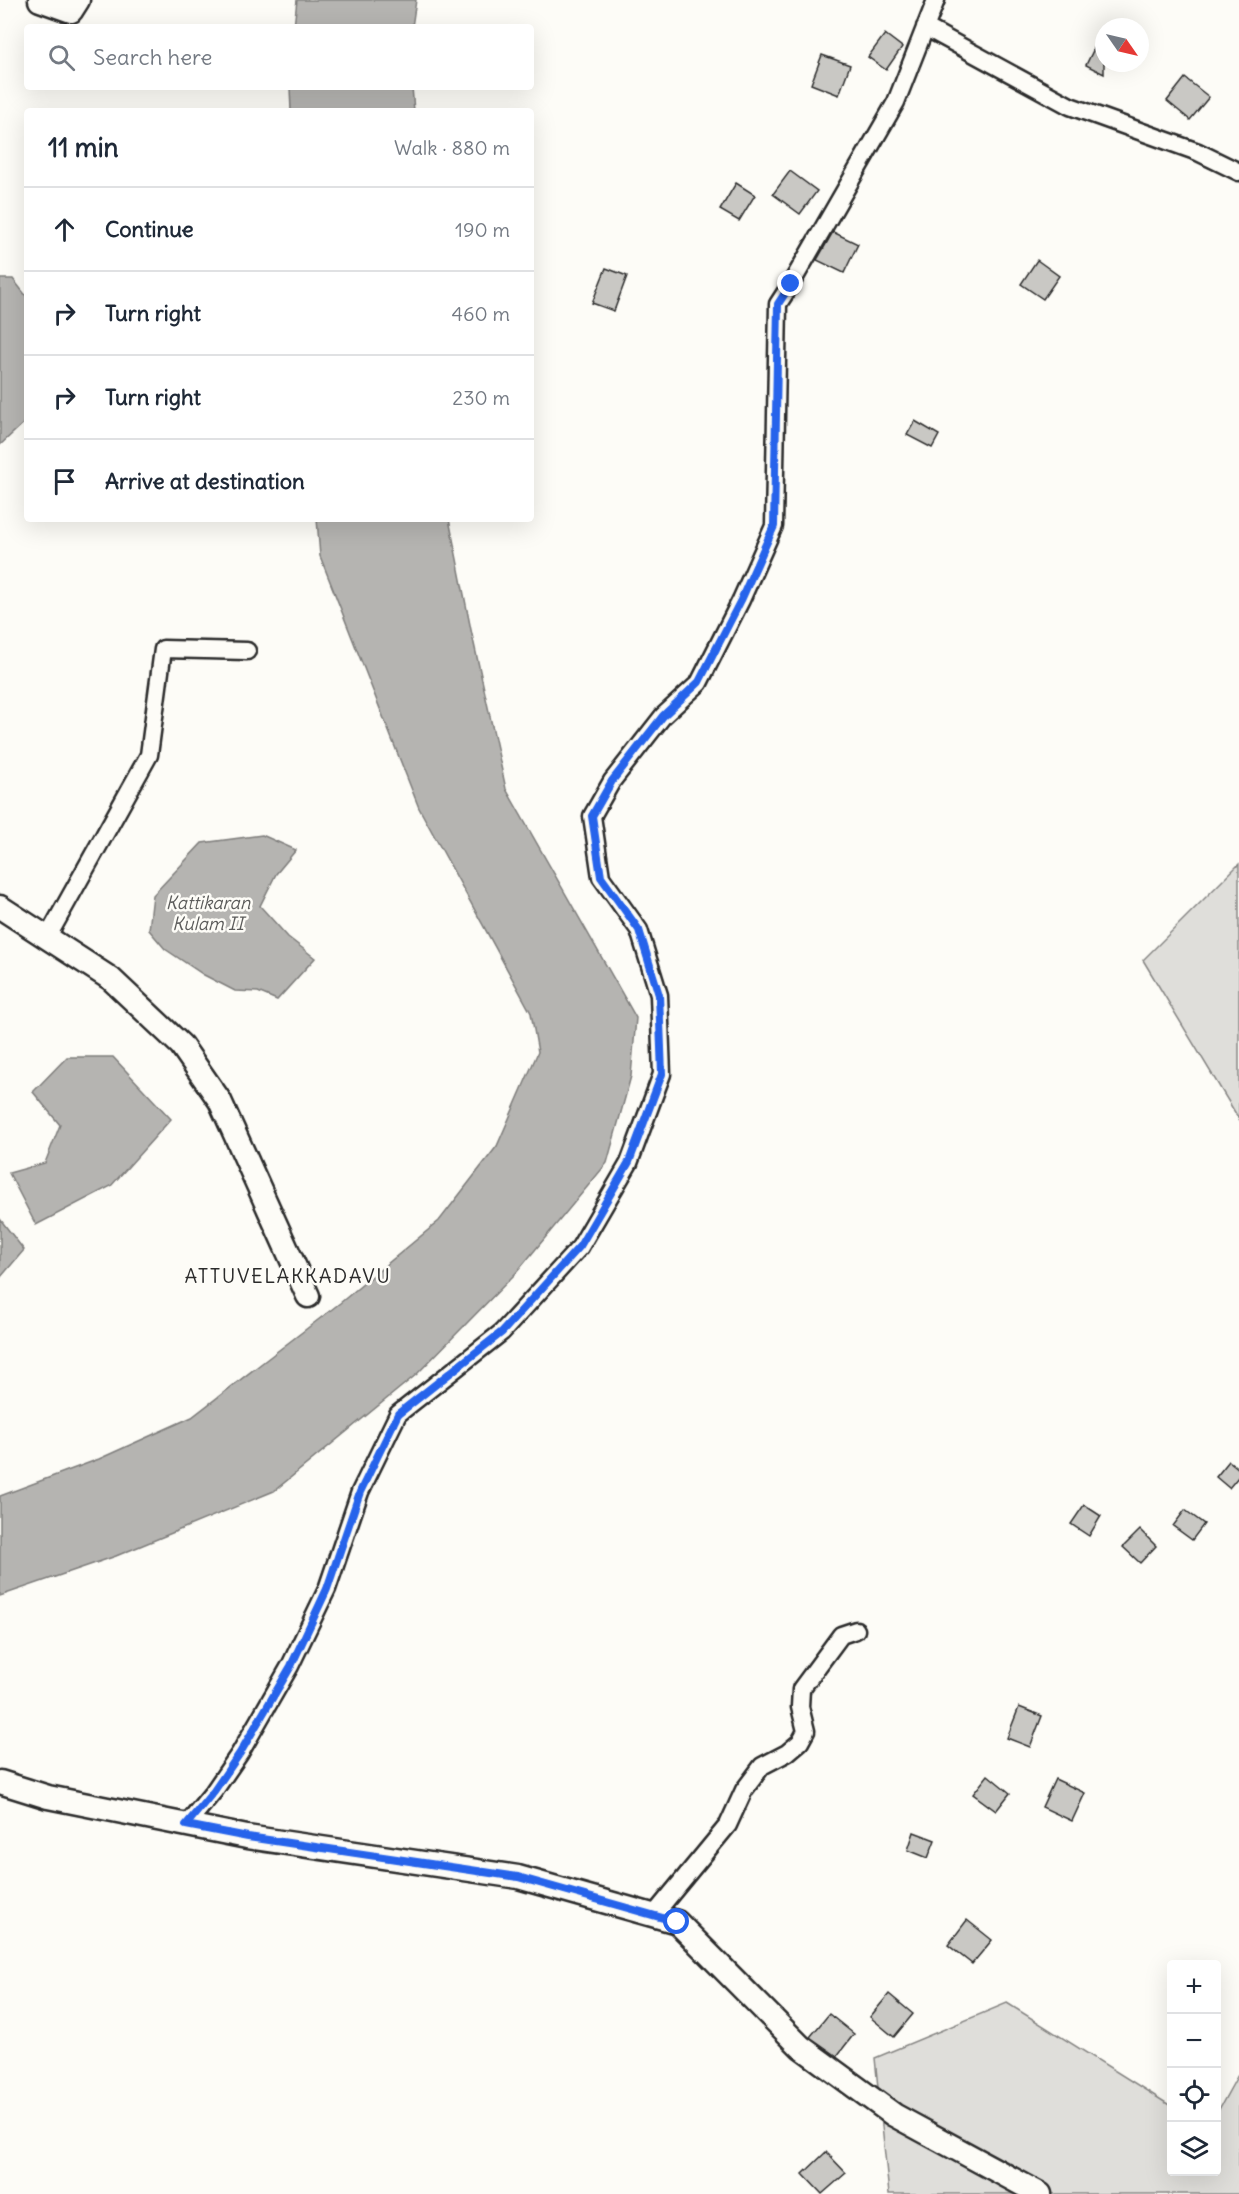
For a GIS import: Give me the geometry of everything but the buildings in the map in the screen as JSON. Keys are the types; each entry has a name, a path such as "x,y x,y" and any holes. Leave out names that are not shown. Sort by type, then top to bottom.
{"main road":[{"path":"40,0 71,10 78,0"},
{"path":"0,907 111,979 181,1045 220,1101 308,1296"},
{"path":"0,1782 48,1797 248,1837 518,1877 677,1922 801,2047 894,2115 1040,2194"}],"street":[{"path":"186,1825 214,1791 240,1753 291,1666 327,1589 360,1492 398,1414 502,1332 580,1246 629,1162 662,1074 659,995 639,930 601,877 592,816 612,781 663,716 699,682 741,600 774,526 778,304 896,102 936,0"},
{"path":"926,27 1070,106 1198,152 1239,172"},
{"path":"47,938 148,755 163,649 247,651"},
{"path":"653,1916 728,1825 744,1790 762,1766 787,1753 800,1742 806,1731 800,1707 801,1689 841,1635 856,1630"}],"shaded area":[{"path":"1239,864 1239,1119 1143,960"},
{"path":"1007,2003 1167,2103 1167,2176 1221,2176 1221,2106 1239,2073 1239,2194 889,2194 875,2058"}],"water":[{"path":"297,0 416,0 412,24 294,24"},
{"path":"290,90 412,90 414,108 291,108"},
{"path":"0,279 13,279 24,293 24,423 0,445"},
{"path":"317,522 450,522 506,789 636,1018 631,1076 607,1163 516,1273 417,1374 274,1491 116,1556 0,1596 0,1496 99,1459 192,1417 340,1303 439,1221 497,1146 538,1052 531,1013 419,808 320,556"},
{"name":"Kattikaran Kulam II","path":"262,835 296,850 276,874 260,906 288,937 315,958 277,1000 258,992 235,991 204,975 165,949 149,930 153,895 202,843"},
{"path":"67,1057 113,1057 171,1119 111,1186 36,1225 9,1173 45,1163 60,1125 33,1092"},
{"path":"0,1219 24,1250 0,1278"}],"district":[{"name":"ATTUVELAKKADAVU","path":"288,1276"}],"route":[{"path":"677,1922 518,1877 248,1837 186,1825 214,1791 240,1753 291,1666 327,1589 360,1492 398,1414 502,1332 580,1246 629,1162 662,1074 659,995 639,930 601,877 592,816 612,781 663,716 699,682 741,600 774,526 778,304 791,284"}]}
